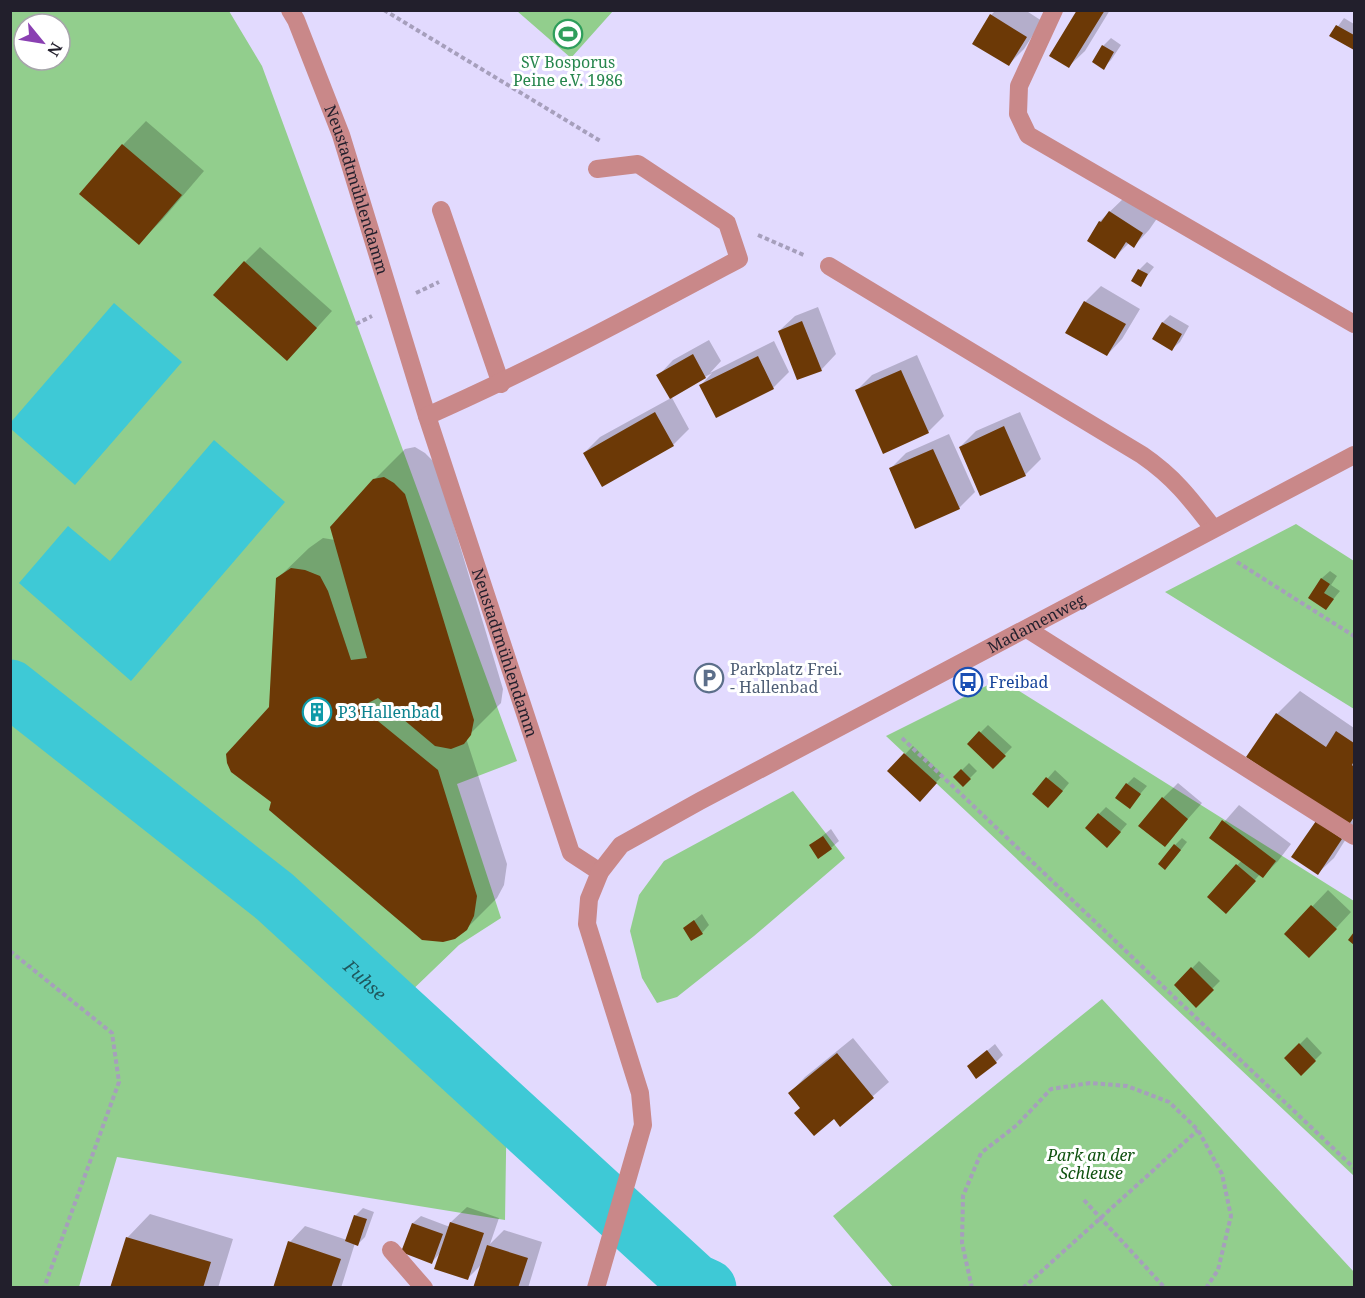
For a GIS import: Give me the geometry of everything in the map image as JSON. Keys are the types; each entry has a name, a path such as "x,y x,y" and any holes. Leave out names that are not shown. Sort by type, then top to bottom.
{"street":[{"name":"Neustadtmühlendamm","path":"290,10 341,135 427,416 571,853 600,872"},
{"path":"1054,10 1019,86 1018,114 1028,135 1354,324"},
{"path":"427,416 501,384 739,259 727,222 638,164 597,169"},
{"path":"441,210 501,384"},
{"path":"829,266 1142,455 1172,478 1213,528"},
{"name":"Madamenweg","path":"600,872 621,845 720,790 1354,454"},
{"path":"1027,629 1354,836"},
{"path":"596,1287 631,1173 643,1125 640,1093 587,924 589,899 600,872"},
{"path":"391,1250 424,1287"}],"path":[{"path":"384,10 638,164"},
{"path":"727,222 829,266"},
{"path":"1237,562 1354,636"},
{"path":"902,738 1354,1168"},
{"path":"10,951 112,1033 119,1082 44,1287"},
{"path":"972,1287 962,1243 963,1196 981,1154 1017,1125 1051,1089 1090,1083 1127,1086 1169,1102 1198,1130 1222,1174 1231,1216 1218,1270 1206,1287"},
{"path":"1023,1287 1198,1130"},
{"path":"1084,1200 1165,1287"}],"green space":[{"path":"10,11 229,11 262,66 517,761 457,784 501,918 459,945 404,998 507,1090 505,1220 117,1157 79,1287 11,1287"},
{"name":"SV Bosporus Peine e.V. 1986","path":"517,11 613,11 571,58"},
{"path":"1296,524 1354,561 1354,709 1165,592"},
{"path":"1000,679 1354,901 1354,1176 886,736"},
{"path":"793,791 845,858 754,936 677,997 657,1003 642,978 630,931 639,895 664,861"},
{"name":"Park an der Schleuse","path":"1102,999 1354,1272 1354,1287 893,1287 833,1216"}],"shaded area":[{"path":"114,303 182,362 75,485 11,429 11,422"},
{"path":"214,440 285,502 131,681 19,583 68,526 110,561"}],"building":[{"path":"1077,10 1105,10 1069,68 1049,56"},
{"path":"990,14 1027,37 1009,66 972,44"},
{"path":"1336,25 1354,35 1354,50 1329,36"},
{"path":"1102,45 1114,52 1104,70 1092,62"},
{"path":"122,144 182,195 139,245 79,194"},
{"path":"1109,211 1143,233 1134,248 1126,242 1115,259 1087,241 1099,221 1101,222"},
{"path":"244,261 317,328 287,361 213,295"},
{"path":"1138,269 1148,274 1141,287 1131,281"},
{"path":"1084,301 1126,324 1107,356 1065,333"},
{"path":"802,321 822,371 797,380 778,331"},
{"path":"1162,322 1182,334 1172,351 1152,339"},
{"path":"693,354 706,378 670,399 656,375"},
{"path":"758,356 774,389 716,418 699,385"},
{"path":"901,370 929,433 883,454 855,390"},
{"path":"655,412 674,446 602,487 583,453"},
{"path":"1004,426 1026,476 980,496 959,447"},
{"path":"933,449 960,509 915,529 889,468"},
{"name":"P3 Hallenbad","path":"384,477 405,494 474,720 471,735 464,744 451,749 435,746 378,698 364,705 373,717 438,770 477,896 474,916 467,930 455,939 443,942 422,940 269,810 271,802 231,772 227,763 226,754 269,707 276,578 291,568 320,576 328,591 351,660 367,658 330,527 373,479"},
{"path":"1321,578 1330,584 1324,593 1334,599 1326,610 1308,598"},
{"path":"1276,713 1326,747 1336,731 1354,743 1352,765 1354,767 1354,817 1348,826 1246,757"},
{"path":"979,731 1006,756 993,769 967,744"},
{"path":"904,753 937,783 920,802 887,771"},
{"path":"961,769 971,779 963,787 953,777"},
{"path":"1046,777 1063,791 1048,808 1032,794"},
{"path":"1126,783 1141,794 1130,809 1115,798"},
{"path":"1162,797 1188,819 1165,847 1138,826"},
{"path":"1098,813 1121,832 1107,848 1085,828"},
{"path":"1222,820 1276,861 1263,878 1209,838"},
{"path":"1316,821 1342,839 1318,875 1291,857"},
{"path":"823,836 832,849 818,859 809,845"},
{"path":"1174,844 1181,850 1165,870 1158,864"},
{"path":"1236,864 1256,881 1226,914 1207,897"},
{"path":"1311,905 1337,929 1309,958 1284,934"},
{"path":"694,920 703,934 691,941 683,928"},
{"path":"1354,932 1354,945 1348,940"},
{"path":"1191,967 1214,990 1196,1008 1174,985"},
{"path":"1299,1043 1316,1061 1301,1076 1284,1058"},
{"path":"987,1050 997,1063 976,1079 967,1066"},
{"path":"837,1053 874,1098 840,1127 834,1119 814,1136 794,1113 800,1108 788,1093"},
{"path":"354,1215 367,1219 358,1246 345,1241"},
{"path":"450,1222 484,1233 468,1280 434,1269"},
{"path":"412,1223 443,1234 432,1264 401,1252"},
{"path":"126,1237 211,1262 203,1288 110,1288"},
{"path":"288,1241 341,1259 331,1288 273,1288"},
{"path":"487,1245 528,1258 518,1288 473,1288"}],"waterway":[{"name":"Fuhse","path":"10,688 275,897 695,1282 708,1288"}],"place":[{"name":"SV Bosporus Peine e.V. 1986","path":"568,34"},
{"name":"Parkplatz Frei. - Hallenbad","path":"709,678"},
{"name":"Freibad","path":"968,682"},
{"name":"P3 Hallenbad","path":"317,712"}]}
